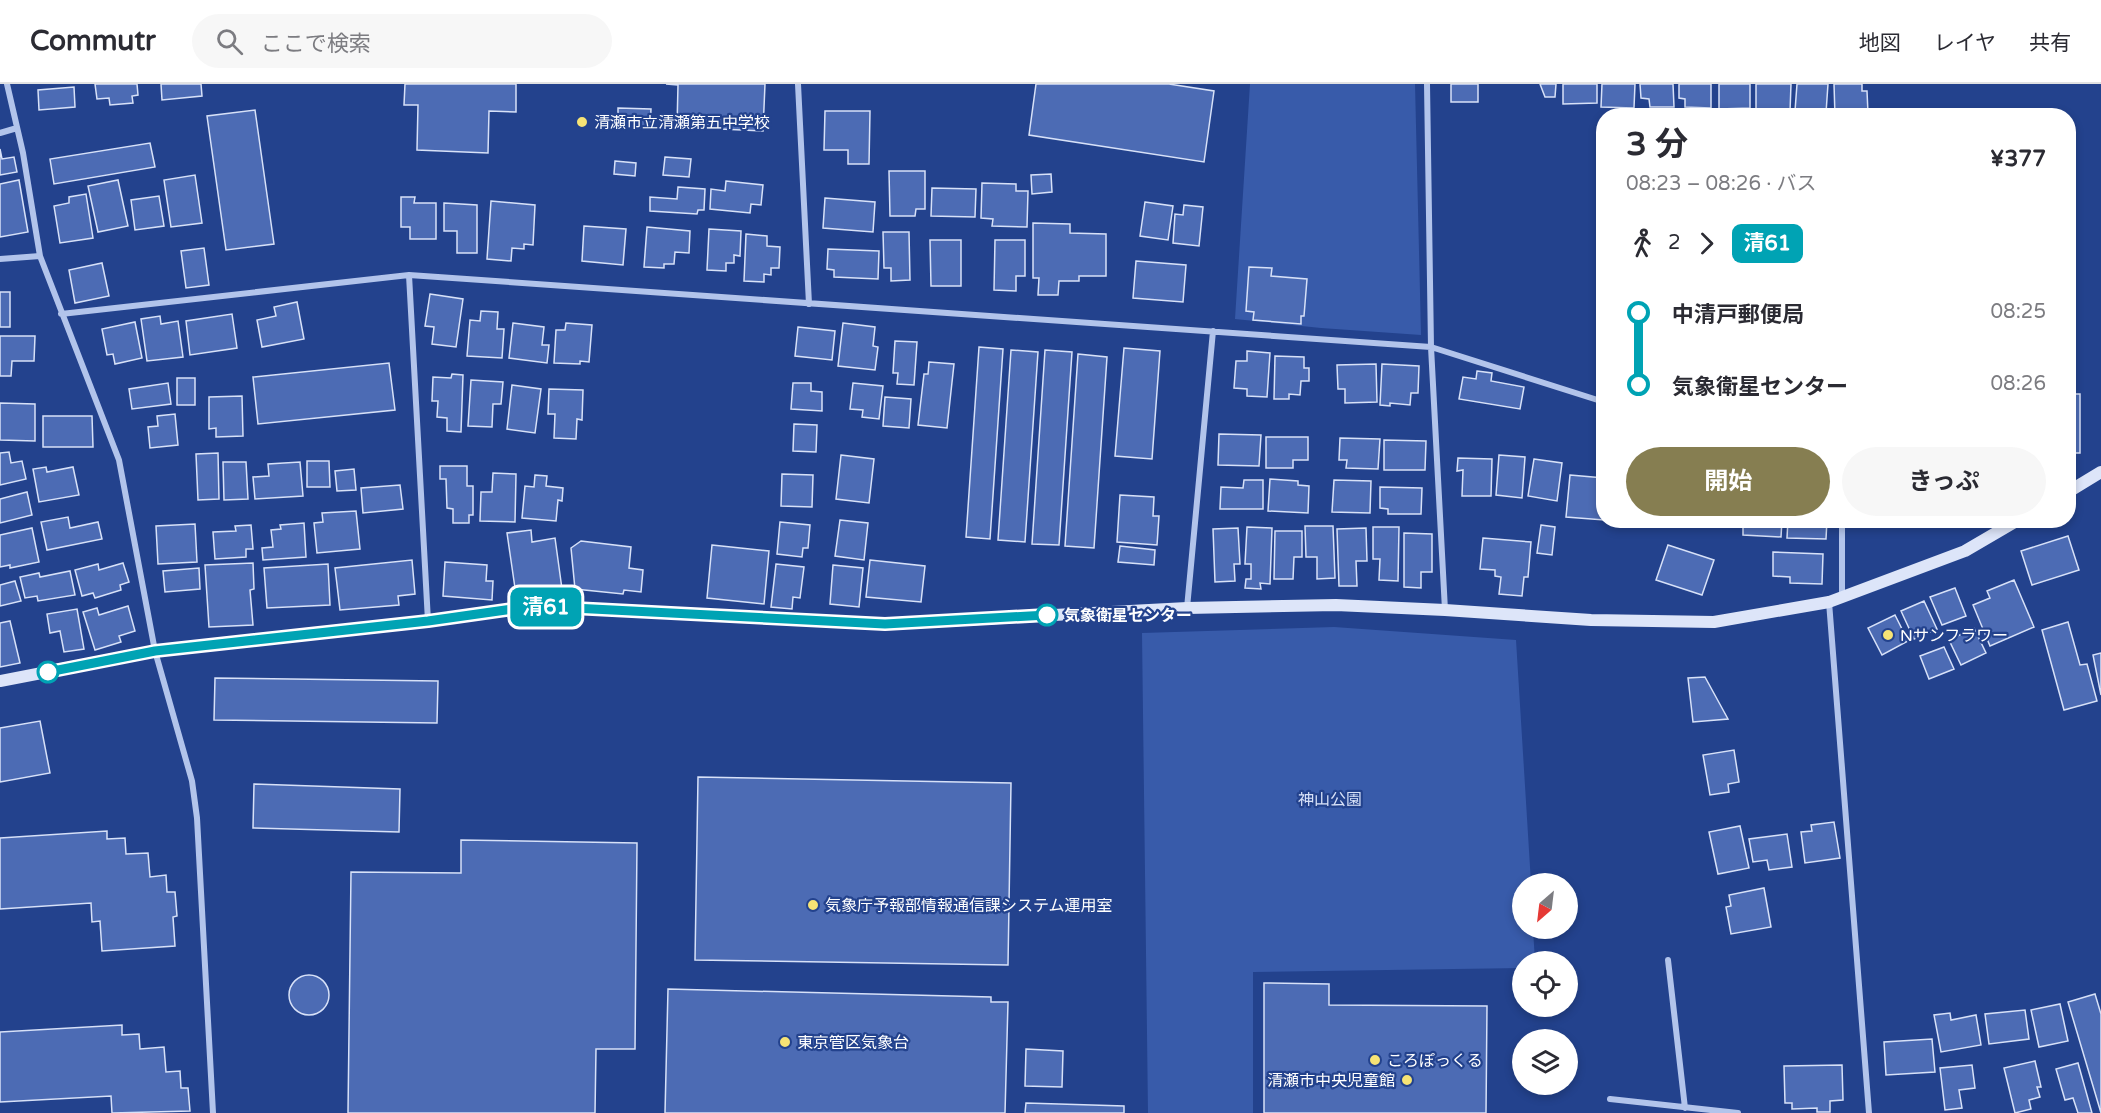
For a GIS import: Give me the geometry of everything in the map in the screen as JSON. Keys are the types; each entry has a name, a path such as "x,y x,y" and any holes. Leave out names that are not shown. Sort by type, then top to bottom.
{"street":[{"path":"7,84 23,153 40,256 119,460 155,651 192,781 197,818 213,1113"},
{"path":"798,84 809,304"},
{"path":"1427,84 1431,347 1445,610"},
{"path":"0,132 17,128"},
{"path":"0,259 40,256"},
{"path":"409,275 428,621"},
{"path":"61,314 409,275 1431,347 1596,399"},
{"path":"1187,608 1213,331"},
{"path":"2076,487 2101,472"},
{"path":"1842,528 1842,597"},
{"path":"0,681 155,651 428,621 534,606 885,624 1187,608 1336,605 1591,620 1714,622 1829,602 1965,551 2004,528"},
{"path":"1829,602 1869,1113"},
{"path":"1668,960 1685,1108"},
{"path":"1610,1099 1738,1113"}],"green space":[{"path":"1250,84 1415,84 1421,335 1235,319"},
{"name":"神山公園","path":"1334,627 1516,640 1530,873 1512,873 1512,939 1534,939 1534,951 1512,951 1512,968 1253,972 1253,1113 1148,1113 1142,633"}],"building":[{"path":"95,84 137,84 138,95 132,96 133,103 110,105 109,98 97,99"},
{"path":"161,84 201,84 202,96 162,100"},
{"path":"405,84 516,84 516,112 489,111 488,153 417,150 418,105 404,105"},
{"path":"666,84 765,84 763,131 677,127 678,85"},
{"path":"1036,84 1169,84 1214,91 1204,162 1029,135"},
{"path":"1451,84 1478,84 1478,102 1451,102"},
{"path":"1540,84 1556,84 1555,97 1545,97"},
{"path":"1563,84 1597,84 1597,103 1563,104"},
{"path":"1602,84 1635,84 1634,108 1601,107"},
{"path":"1640,84 1673,84 1674,107 1650,107 1649,99 1641,98"},
{"path":"1679,84 1711,84 1711,108 1685,107 1685,99 1679,98"},
{"path":"1719,84 1750,84 1750,108 1719,108"},
{"path":"1756,84 1791,84 1790,108 1756,108"},
{"path":"1797,84 1828,84 1826,108 1795,108"},
{"path":"1834,84 1862,84 1862,91 1867,91 1868,108 1835,108"},
{"path":"74,87 75,107 39,110 38,90"},
{"path":"618,108 651,109 650,128 618,127"},
{"path":"255,110 274,244 226,250 207,116"},
{"path":"825,111 870,111 869,164 848,164 848,150 824,150"},
{"path":"150,143 155,167 54,184 50,159"},
{"path":"0,149 2,159 14,157 17,172 0,175"},
{"path":"665,157 691,159 689,177 663,175"},
{"path":"615,161 636,163 635,176 614,174"},
{"path":"889,171 925,171 925,209 916,209 915,216 890,216"},
{"path":"1051,174 1052,192 1032,194 1031,175"},
{"path":"195,175 202,223 171,227 164,180"},
{"path":"19,180 28,232 0,237 0,184"},
{"path":"118,180 128,226 98,232 88,186"},
{"path":"726,181 763,185 761,205 751,204 750,213 710,209 711,189 725,191"},
{"path":"982,183 1016,184 1016,191 1028,191 1027,227 992,226 993,219 981,218"},
{"path":"678,187 705,189 704,210 698,210 697,214 650,211 650,197 677,199"},
{"path":"932,188 976,189 975,217 931,216"},
{"path":"86,194 93,238 60,243 54,206 69,203 69,197"},
{"path":"159,196 164,226 135,230 131,200"},
{"path":"401,197 415,197 414,203 436,203 436,239 410,239 410,227 401,227"},
{"path":"825,198 875,202 873,232 823,228"},
{"path":"491,201 535,205 533,245 524,244 524,249 512,248 511,261 487,259"},
{"path":"1145,202 1173,206 1168,240 1140,236"},
{"path":"444,203 477,205 477,253 457,253 457,231 444,231"},
{"path":"1184,205 1203,207 1199,246 1173,243 1175,214 1183,215"},
{"path":"1033,223 1070,224 1070,233 1106,234 1106,276 1079,276 1079,281 1059,281 1058,295 1038,295 1039,278 1033,278"},
{"path":"584,226 626,229 623,265 582,261"},
{"path":"647,227 690,231 689,253 675,252 674,264 664,264 664,268 644,267"},
{"path":"709,229 741,231 740,256 734,255 734,263 726,263 726,271 707,270"},
{"path":"883,232 909,232 910,280 891,281 891,268 884,268"},
{"path":"746,234 767,236 767,246 780,247 779,268 771,268 771,275 764,274 764,282 744,281"},
{"path":"930,240 961,240 961,286 931,286"},
{"path":"995,240 1025,240 1025,276 1016,276 1016,291 994,290"},
{"path":"204,248 209,285 186,288 181,251"},
{"path":"828,249 879,251 878,279 834,277 834,270 827,269"},
{"path":"1136,261 1186,265 1183,302 1133,298"},
{"path":"102,263 109,296 75,303 69,270"},
{"path":"1249,267 1272,268 1271,276 1307,279 1304,316 1301,316 1301,324 1253,320 1254,312 1246,311"},
{"path":"0,292 10,292 10,327 0,327"},
{"path":"430,294 463,299 456,347 432,344 434,327 425,326"},
{"path":"297,302 304,339 262,347 257,320 276,316 274,307"},
{"path":"481,311 498,312 497,329 504,329 502,358 467,356 470,320 480,321"},
{"path":"232,314 237,348 190,355 186,321"},
{"path":"160,316 161,324 178,321 183,357 147,361 141,319"},
{"path":"135,322 142,358 115,364 113,354 107,355 102,329"},
{"path":"513,323 544,327 542,345 549,345 547,363 509,358"},
{"path":"566,323 592,325 589,362 554,363 556,330 565,330"},
{"path":"843,323 875,327 873,346 878,347 875,370 838,366"},
{"path":"798,327 835,331 832,360 795,356"},
{"path":"0,336 35,336 34,361 12,361 11,376 0,376"},
{"path":"895,341 917,342 914,385 897,384 898,373 893,373"},
{"path":"979,347 1003,349 990,539 966,537"},
{"path":"1124,348 1160,351 1152,459 1115,456"},
{"path":"1011,350 1038,352 1025,542 998,540"},
{"path":"1045,350 1072,352 1059,545 1032,544"},
{"path":"1247,351 1270,353 1267,397 1247,396 1247,389 1234,388 1236,361 1247,361"},
{"path":"1078,354 1107,357 1094,548 1065,546"},
{"path":"1275,356 1304,357 1304,368 1309,368 1309,381 1301,381 1300,395 1289,394 1289,399 1274,399"},
{"path":"929,362 954,364 947,428 918,425 924,374 928,374"},
{"path":"389,363 395,410 258,424 253,377"},
{"path":"1376,364 1377,402 1345,403 1345,389 1338,389 1337,365"},
{"path":"1382,364 1419,366 1418,393 1411,393 1410,405 1390,403 1390,406 1380,405"},
{"path":"1477,371 1492,373 1491,381 1524,387 1520,409 1459,399 1463,377 1476,379"},
{"path":"452,374 463,375 461,432 447,431 447,418 437,417 438,401 432,401 433,377 451,378"},
{"path":"177,378 195,378 195,405 177,405"},
{"path":"471,380 503,382 501,404 493,404 492,427 468,426"},
{"path":"168,383 171,404 132,409 129,389"},
{"path":"793,383 811,383 811,391 822,392 822,411 791,409"},
{"path":"853,383 883,386 879,419 862,417 863,410 850,409"},
{"path":"512,385 541,389 535,433 507,429"},
{"path":"549,389 583,390 582,420 577,419 576,439 554,438 555,414 548,414"},
{"path":"2076,394 2080,394 2080,453 2076,453"},
{"path":"242,396 243,436 216,437 216,428 209,429 209,397"},
{"path":"885,397 911,399 909,428 883,426"},
{"path":"0,403 35,404 35,441 0,440"},
{"path":"175,414 178,445 150,448 148,427 158,426 157,416"},
{"path":"43,416 92,416 93,447 43,447"},
{"path":"794,424 817,425 816,452 793,451"},
{"path":"1219,434 1261,435 1259,466 1218,465"},
{"path":"1266,437 1308,437 1308,460 1293,460 1293,468 1266,468"},
{"path":"1340,438 1380,439 1378,469 1346,468 1347,460 1339,460"},
{"path":"1384,440 1426,441 1425,470 1384,470"},
{"path":"9,452 11,463 22,461 26,479 0,485 0,453"},
{"path":"218,453 219,499 198,500 196,454"},
{"path":"841,455 874,459 869,503 836,499"},
{"path":"1499,455 1525,457 1522,498 1496,495"},
{"path":"1458,458 1492,459 1491,496 1462,496 1463,470 1457,471"},
{"path":"1534,459 1562,463 1557,501 1528,496"},
{"path":"307,461 329,461 330,487 307,487"},
{"path":"223,462 246,462 248,499 224,500"},
{"path":"300,462 303,496 255,499 253,477 269,476 268,464"},
{"path":"440,466 467,466 467,486 473,486 473,515 469,515 469,523 453,523 453,509 447,508 446,479 440,479"},
{"path":"46,467 47,472 73,467 79,495 39,502 33,469"},
{"path":"354,469 356,490 337,491 335,471"},
{"path":"493,473 516,474 515,522 480,521 481,492 492,492"},
{"path":"782,474 813,475 812,507 781,506"},
{"path":"535,475 547,476 546,486 563,488 562,501 558,500 556,521 522,518 525,486 534,487"},
{"path":"1570,475 1596,477 1596,519 1566,517"},
{"path":"1270,479 1298,481 1298,485 1309,486 1308,513 1268,511"},
{"path":"1244,480 1263,480 1263,509 1220,509 1221,487 1243,488"},
{"path":"1334,480 1371,481 1370,513 1332,512"},
{"path":"400,485 403,509 363,513 361,488"},
{"path":"1380,487 1422,488 1421,514 1388,514 1388,509 1380,508"},
{"path":"27,492 32,515 0,523 0,499"},
{"path":"1120,495 1154,497 1153,516 1159,516 1157,545 1117,542"},
{"path":"356,511 360,549 317,553 314,523 323,522 322,513"},
{"path":"68,517 70,528 98,522 102,539 47,550 41,522"},
{"path":"840,520 868,523 864,560 835,556"},
{"path":"780,522 810,525 808,548 803,548 802,557 777,554"},
{"path":"304,523 306,557 263,560 262,548 273,547 271,530 281,529 280,525"},
{"path":"195,524 197,562 158,564 156,526"},
{"path":"251,525 253,549 246,549 246,557 215,559 213,532 236,531 235,526"},
{"path":"1541,525 1555,527 1552,555 1537,553"},
{"path":"1305,526 1333,526 1335,578 1317,579 1317,557 1306,557"},
{"path":"1247,527 1272,528 1270,584 1260,583 1261,589 1245,588 1246,579 1251,579 1251,564 1245,564"},
{"path":"1373,527 1399,527 1398,581 1379,580 1380,559 1373,559"},
{"path":"32,528 39,562 10,568 10,565 0,567 0,535"},
{"path":"1238,528 1240,564 1234,564 1235,581 1215,582 1213,529"},
{"path":"1366,528 1367,561 1356,561 1357,586 1339,586 1337,529"},
{"path":"1743,528 1782,528 1781,537 1743,535"},
{"path":"1788,528 1827,528 1826,539 1787,538"},
{"path":"531,530 532,542 555,538 562,589 516,595 507,533"},
{"path":"1275,531 1302,531 1302,557 1294,557 1293,579 1274,579"},
{"path":"1404,533 1432,534 1432,572 1421,572 1421,588 1404,587"},
{"path":"2068,536 2079,570 2032,585 2021,551"},
{"path":"1483,538 1531,542 1528,577 1524,577 1522,596 1499,594 1501,577 1495,576 1495,570 1480,569"},
{"path":"581,541 631,547 629,568 643,570 641,592 624,590 623,594 575,589 571,548"},
{"path":"712,545 769,551 764,604 707,598"},
{"path":"1668,545 1714,560 1702,595 1656,580"},
{"path":"1120,546 1155,550 1154,565 1118,562"},
{"path":"1773,552 1823,554 1822,584 1790,583 1790,577 1773,576"},
{"path":"412,560 415,594 398,596 399,605 340,610 335,568"},
{"path":"870,560 925,566 921,602 866,597"},
{"path":"445,562 487,565 486,581 493,581 492,600 443,596"},
{"path":"123,563 129,582 120,585 121,590 95,598 93,593 82,596 75,570 98,564 99,570"},
{"path":"253,563 254,589 250,590 253,625 209,627 205,565"},
{"path":"328,564 330,605 267,608 264,568"},
{"path":"776,564 804,567 800,598 793,597 792,609 771,607"},
{"path":"833,565 863,568 859,607 830,604"},
{"path":"199,568 200,589 165,592 163,571"},
{"path":"70,571 75,595 38,601 37,596 25,598 20,577 39,573 40,577"},
{"path":"2014,580 2034,627 1990,646 1973,605 1990,598 1987,591"},
{"path":"15,581 21,601 0,606 0,585"},
{"path":"1955,588 1966,616 1942,625 1930,597"},
{"path":"1924,601 1937,629 1914,639 1901,611"},
{"path":"128,606 135,631 119,636 121,642 95,650 83,612 97,608 99,615"},
{"path":"77,609 84,649 64,652 60,631 50,633 47,614"},
{"name":"Nサンフラワー","path":"1895,615 1908,641 1882,655 1868,628"},
{"path":"10,621 20,663 0,667 0,623"},
{"path":"2068,622 2080,665 2087,664 2097,701 2064,710 2042,630"},
{"path":"1974,628 1986,653 1961,665 1949,640"},
{"path":"1944,647 1954,669 1929,679 1920,656"},
{"path":"2101,653 2101,695 2093,655"},
{"path":"1705,677 1728,719 1693,722 1688,678"},
{"path":"215,678 438,681 437,723 214,720"},
{"path":"40,721 50,773 0,782 0,728"},
{"path":"1734,750 1739,782 1728,784 1729,792 1710,795 1703,755"},
{"path":"698,777 1011,783 1008,965 695,960"},
{"path":"254,784 400,789 399,832 253,828"},
{"path":"1834,822 1840,858 1805,863 1801,832 1812,831 1811,825"},
{"path":"1740,826 1749,868 1718,874 1709,832"},
{"path":"107,831 107,839 125,838 126,854 148,853 150,877 166,875 167,892 175,892 177,916 173,917 175,946 102,951 100,921 92,922 91,903 0,909 0,838"},
{"path":"1787,834 1792,867 1769,870 1767,860 1753,862 1749,839"},
{"path":"461,840 637,843 635,1049 596,1049 595,1113 348,1113 351,872 461,873"},
{"path":"1764,888 1771,927 1731,934 1726,907 1731,906 1729,895"},
{"path":"309,975 323,981 329,995 323,1009 309,1015 295,1009 289,995 295,981"},
{"name":"ころぽっくる","path":"1264,983 1329,984 1329,1005 1487,1006 1486,1113 1264,1113"},
{"path":"668,989 991,997 991,1002 1008,1002 1005,1113 665,1113"},
{"path":"2095,994 2101,1014 2101,1113 2068,1002"},
{"path":"2060,1004 2068,1041 2039,1047 2031,1010"},
{"path":"2025,1010 2029,1039 1989,1044 1985,1014"},
{"path":"1950,1013 1951,1020 1976,1015 1981,1045 1941,1052 1934,1015"},
{"path":"122,1025 122,1035 139,1034 140,1049 164,1047 166,1072 180,1071 181,1088 188,1088 190,1111 112,1113 111,1096 0,1102 0,1032"},
{"path":"1932,1039 1935,1072 1886,1075 1884,1042"},
{"path":"1026,1049 1063,1051 1062,1087 1025,1086"},
{"path":"2035,1061 2041,1087 2037,1087 2040,1097 2029,1100 2031,1109 2015,1113 2004,1068"},
{"path":"2078,1063 2092,1113 2078,1113 2073,1098 2065,1100 2056,1069"},
{"path":"1842,1065 1843,1100 1830,1101 1830,1112 1817,1112 1817,1108 1792,1109 1792,1103 1785,1103 1784,1066"},
{"path":"1972,1065 1975,1088 1959,1090 1962,1108 1945,1110 1940,1068"},
{"path":"1026,1103 1124,1106 1124,1113 1025,1113"}],"bus line":[{"name":"清61","path":"48,672 155,651 428,621 534,606 885,624 1047,615"}],"place":[{"name":"清瀬市立清瀬第五中学校","path":"582,122"},
{"name":"気象衛星センター","path":"1047,615"},
{"name":"Nサンフラワー","path":"1888,635"},
{"name":"気象庁予報部情報通信課システム運用室","path":"813,905"},
{"name":"東京管区気象台","path":"785,1042"},
{"name":"ころぽっくる","path":"1375,1060"},
{"name":"清瀬市中央児童館","path":"1407,1080"}]}
